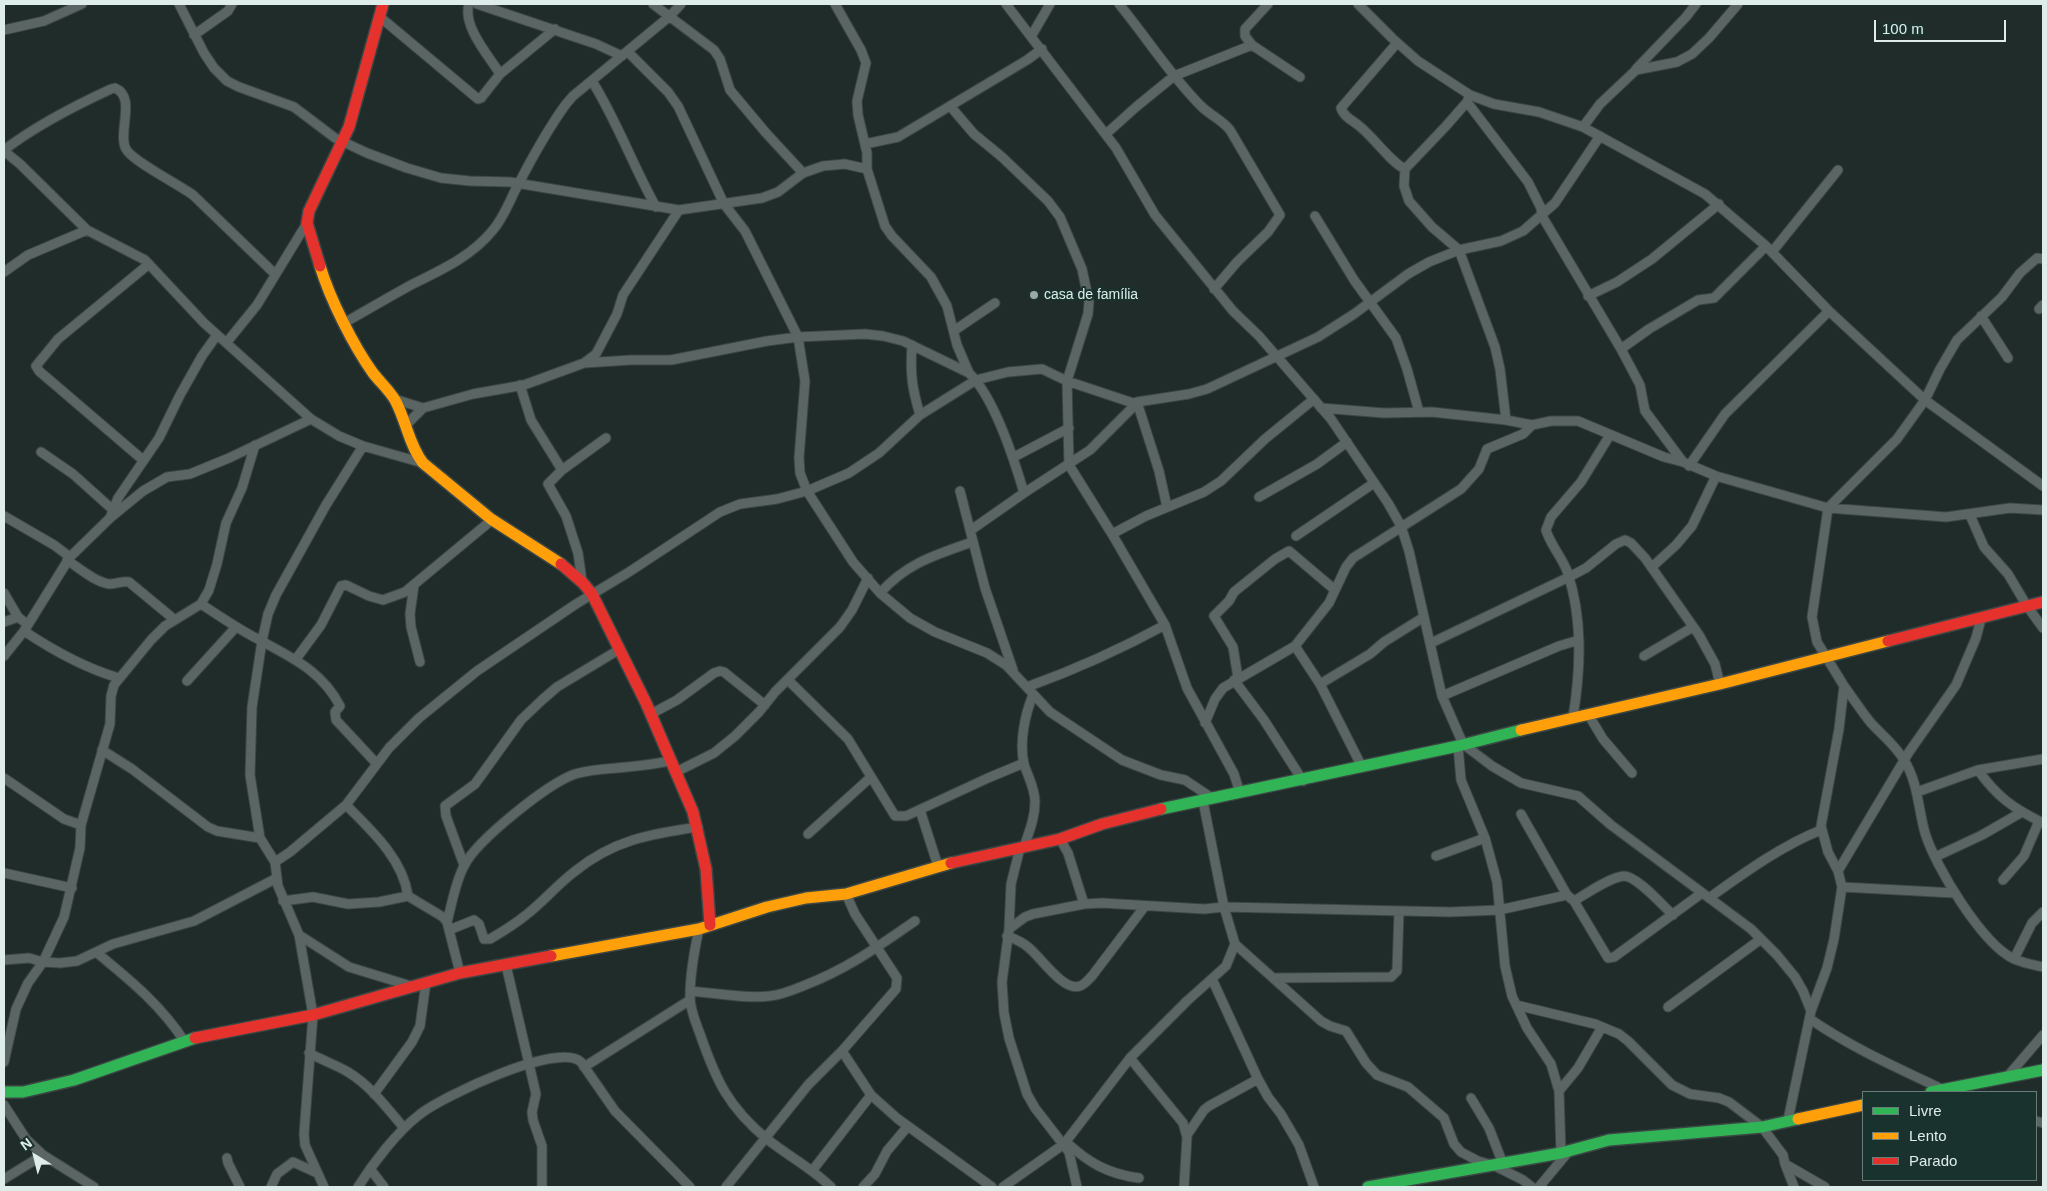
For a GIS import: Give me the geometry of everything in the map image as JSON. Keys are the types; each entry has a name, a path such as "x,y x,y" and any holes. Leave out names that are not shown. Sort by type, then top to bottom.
{"street":[{"path":"4,30 44,21 82,4"},
{"path":"179,4 194,35 214,68 227,81 294,107 342,142 407,168 441,178 519,184 680,210 762,198 778,192 803,174 823,166 836,164 867,169"},
{"path":"194,35 228,11 232,4"},
{"path":"227,342 257,305 307,224 309,211 348,127 383,4"},
{"path":"469,4 467,14 477,39 500,74"},
{"path":"477,4 556,29 625,54 668,92 678,106 724,204 745,231 798,337 805,381 799,458 800,473 807,490 854,562 880,593 910,618 934,632 988,653 1013,671 1050,712 1122,760 1161,775 1185,780 1207,800 1224,907 1235,944 1321,1020 1330,1026 1346,1031 1366,1063 1377,1075 1408,1087 1444,1118 1454,1144 1461,1152 1478,1161 1499,1165 1532,1187"},
{"path":"653,4 714,50 723,67 730,90 803,174"},
{"path":"344,323 462,259 493,230 566,104 682,4"},
{"path":"835,4 861,50 866,63 857,101 858,115 865,144 867,169 885,226 892,236 931,276 947,306 957,344 969,372 987,397 1014,457 1024,493"},
{"path":"1006,4 1032,35 1116,148 1155,215 1233,311 1259,336 1274,356 1314,399 1347,442 1388,503 1401,526 1442,696 1460,745 1461,780 1485,838 1497,882 1505,966 1512,996 1527,1028 1551,1064 1559,1091 1566,1152 1539,1187"},
{"path":"1032,35 1050,4"},
{"path":"1119,4 1174,76 1201,106 1213,117 1223,122 1230,130 1280,215 1268,232 1237,262 1214,289"},
{"path":"1268,4 1244,32 1244,36 1252,45 1300,77"},
{"path":"1358,4 1418,61 1469,98 1528,182 1541,208 1542,216 1621,349 1640,385 1645,411 1686,464"},
{"path":"1583,127 1600,104 1636,70 1696,4"},
{"path":"1636,70 1677,62 1692,54 1709,38 1738,4"},
{"path":"380,17 478,99 481,98 500,74 556,29"},
{"path":"1397,43 1341,108 1344,114 1367,132 1391,158 1405,169"},
{"path":"1106,134 1174,76 1252,45"},
{"path":"865,144 898,137 1027,60 1042,49"},
{"path":"592,81 615,121 645,189 656,207"},
{"path":"275,274 193,195 131,156 124,144 125,107 124,98 120,90 115,88 67,110 21,137 4,150 87,230 126,249 149,264 182,302 311,420 339,436 363,446 423,463"},
{"path":"1469,98 1539,112 1583,127 1684,182 1719,204 1769,249 1829,310 1925,400 2043,486"},
{"path":"1469,98 1405,169 1404,186 1409,201 1432,226 1459,250 1495,348 1500,368 1506,420"},
{"path":"950,106 974,134 1002,157 1048,201 1060,217 1082,269 1088,291 1088,314 1067,381 1069,465 1165,624 1187,688 1234,774 1240,792"},
{"path":"275,862 290,852 346,805 376,763 419,718 477,671 540,627 720,512 740,504 777,498 807,490 836,479 864,464 879,453 920,415 976,380 1008,372 1042,369 1067,381 1137,403 1207,389 1318,337 1370,304 1429,262 1459,250 1486,246 1515,236 1542,216 1565,189 1600,136"},
{"path":"1621,349 1698,300 1714,298 1769,249 1838,170"},
{"path":"1588,296 1617,282 1652,259 1719,204"},
{"path":"584,363 596,354 617,314 623,295 680,210"},
{"path":"1315,216 1370,304 1396,338 1408,370 1419,412"},
{"path":"307,224 322,273 344,323 372,372 394,399 416,454 423,463 493,519 570,570 592,594 651,714 698,827 706,869 710,925"},
{"path":"5,269 28,255 87,230"},
{"path":"2043,259 2036,258 2020,273 2002,296 1957,340 1925,400 1897,440 1828,508 1812,617 1817,642 1825,657 1870,722 1904,760 1917,792 1925,834 1954,892 1987,937 2014,959 2043,967"},
{"path":"142,460 39,371 36,366 58,339 149,264"},
{"path":"954,330 995,303"},
{"path":"1686,464 1725,414 1829,310"},
{"path":"1981,316 2008,358"},
{"path":"4,656 26,627 69,558 111,513 118,498 142,460 159,438 180,395 217,334"},
{"path":"406,425 423,408 472,394 520,385 584,363 671,360 744,345 798,337 865,334 883,336 912,345 969,372"},
{"path":"912,345 910,371 920,415"},
{"path":"520,385 530,420 562,470"},
{"path":"394,399 423,408"},
{"path":"1112,534 1204,492 1221,481 1265,439 1314,399"},
{"path":"971,530 1024,493 1069,465 1105,437 1137,403"},
{"path":"1137,403 1159,471 1168,507"},
{"path":"1321,408 1384,413 1419,412 1506,420 1532,425 1551,421 1578,421 1664,458 1773,494 1828,508 1946,517 2010,508 2043,510"},
{"path":"111,513 167,477 190,474 311,420"},
{"path":"1205,723 1215,699 1223,688 1295,646 1329,603 1346,567 1353,558 1461,489 1479,469 1487,449 1523,434 1532,425"},
{"path":"1014,457 1069,428"},
{"path":"1573,717 1578,685 1579,640 1575,601 1563,560 1547,535 1546,530 1547,524 1581,482 1610,435"},
{"path":"582,581 578,553 566,516 548,486 562,470 606,438"},
{"path":"1259,496 1317,464 1347,442"},
{"path":"4,1062 16,1009 28,983 43,962 64,917 80,848 81,825 110,724 111,696 114,685 165,626 200,604 209,590 226,523 249,470 255,445"},
{"path":"324,1187 305,1145 304,1134 312,1014 299,936 283,901 275,862 260,838 250,775 252,706 268,614 276,595 326,505 363,446"},
{"path":"41,452 73,474 111,513"},
{"path":"1652,567 1676,546 1692,526 1716,476"},
{"path":"1296,536 1374,483"},
{"path":"960,491 985,588 1013,671"},
{"path":"118,498 126,505"},
{"path":"1970,515 1984,547 2008,574 2043,628"},
{"path":"4,516 54,545 100,580 110,584 123,581 129,582 175,620"},
{"path":"296,659 321,625 341,586 346,586 368,596 383,600 405,592 493,519"},
{"path":"1430,643 1569,578 1586,568 1616,544 1625,540 1636,547 1652,567 1680,610 1693,626 1711,657 1720,684"},
{"path":"880,593 900,573 913,565 972,542"},
{"path":"1303,781 1269,726 1236,679 1234,647 1214,616 1229,601 1234,592 1275,559 1290,551 1335,590"},
{"path":"676,772 714,753 736,736 840,627 852,610 868,578"},
{"path":"414,585 410,614 411,627 420,662"},
{"path":"4,593 26,627 48,647 99,672 119,678"},
{"path":"4,1092 23,1092 74,1080 200,1037 312,1014 460,973 699,929 737,915 796,900 846,894 938,866 1060,839 1119,820 1240,792 1303,781 1720,684 2043,602"},
{"path":"200,604 262,642 296,659 322,681 340,706 335,712 336,720 376,763"},
{"path":"4,622 18,617"},
{"path":"1320,684 1370,654 1384,642 1424,617"},
{"path":"1838,871 1904,760 1956,685 1976,638 1981,619"},
{"path":"1027,687 1055,677 1123,647 1165,624"},
{"path":"1644,656 1693,626"},
{"path":"187,681 236,627"},
{"path":"1442,696 1558,646 1579,640"},
{"path":"1295,646 1320,684 1362,767"},
{"path":"464,865 446,816 445,806 475,784 521,720 542,700 557,687 620,649"},
{"path":"651,714 678,700 714,673 720,671 724,672 765,705"},
{"path":"788,680 817,706 848,739 895,816 906,816 1024,763"},
{"path":"1788,1120 1810,1015 1827,968 1834,939 1842,887 1838,871 1828,852 1821,830 1844,686"},
{"path":"1033,695 1028,706 1024,763 1036,800 1033,822 1022,848 1011,884 1002,982 1004,1012 1009,1038 1029,1099 1065,1143 1087,1160 1117,1176 1139,1178"},
{"path":"1588,714 1603,739 1632,774"},
{"path":"1460,745 1521,783 1578,796 1611,825 1706,895 1761,939 1795,977 1803,991 1810,1015 1828,1032 1895,1067 1952,1090 2043,1070"},
{"path":"102,750 132,769 208,827 260,838"},
{"path":"1917,792 1978,770 2043,759"},
{"path":"448,926 464,865 518,811 559,781 592,770 670,761"},
{"path":"1978,770 1996,793 2022,812 2041,822 2024,856 2003,880"},
{"path":"808,834 871,777"},
{"path":"4,778 64,819 81,825"},
{"path":"346,805 382,843 392,857 407,884 408,896"},
{"path":"920,810 938,866"},
{"path":"1935,857 1982,835 2022,812"},
{"path":"1521,814 1570,898 1610,958 1673,915 1804,837 1821,830"},
{"path":"448,926 474,920 479,924 484,939 488,940 526,915 573,872 606,852 627,841 647,835 698,827"},
{"path":"1436,856 1485,838"},
{"path":"1060,839 1068,853 1084,904"},
{"path":"4,873 72,888"},
{"path":"1008,933 1024,917 1033,914 1084,904 1102,903 1204,908 1450,912 1499,910 1570,898 1612,880 1627,876 1642,886 1673,915"},
{"path":"4,960 29,958 60,964 76,961 114,944 194,921 277,878"},
{"path":"1842,887 1954,892"},
{"path":"726,1187 767,1139 808,1085 842,1051 894,993 898,985 897,978 855,914 846,894"},
{"path":"283,901 313,897 348,904 379,902 408,896 442,917 448,926 460,973"},
{"path":"1008,933 1027,946 1057,977 1073,987 1081,986 1092,976 1145,906"},
{"path":"1273,978 1391,977 1397,971 1399,911"},
{"path":"2014,959 2032,923 2043,912"},
{"path":"584,1067 690,995 770,996 832,975 915,921"},
{"path":"699,929 692,968 690,995 713,1072 726,1096 767,1139 831,1187"},
{"path":"299,936 349,967 411,986"},
{"path":"1668,1007 1761,939"},
{"path":"1004,1187 1065,1143 1130,1058 1187,1001 1226,966 1235,944"},
{"path":"96,952 154,1001 173,1023 185,1042"},
{"path":"506,965 536,1094 532,1112 542,1146 542,1187"},
{"path":"1212,979 1258,1079 1295,1138 1314,1187"},
{"path":"374,1094 412,1042 420,1026 426,982"},
{"path":"1516,1005 1559,1014 1602,1027 1628,1041 1672,1085 1690,1094 1719,1098 1729,1102 1762,1127 1783,1154 1794,1187"},
{"path":"1559,1091 1578,1068 1602,1027"},
{"path":"2007,1077 2043,1035"},
{"path":"842,1051 872,1095 908,1126 992,1187"},
{"path":"309,1054 348,1072 374,1094 404,1128"},
{"path":"358,1187 404,1128 434,1104 501,1073 529,1063 567,1056 577,1058 615,1111 690,1187"},
{"path":"1130,1058 1183,1123 1187,1135 1184,1187"},
{"path":"1187,1135 1204,1110 1209,1106 1258,1079"},
{"path":"812,1171 872,1095"},
{"path":"1471,1098 1489,1128 1499,1165"},
{"path":"4,1105 19,1130 43,1154 94,1187"},
{"path":"1368,1187 1499,1165 1566,1152 1618,1139 1762,1127 1788,1120 1862,1106"},
{"path":"864,1187 876,1174 887,1151 908,1126"},
{"path":"1065,1143 1077,1187"},
{"path":"4,1179 43,1154"},
{"path":"227,1158 240,1187"},
{"path":"271,1187 277,1174 293,1162 317,1173"},
{"path":"1785,1164 1824,1187"},
{"path":"371,1170 384,1187"}],"traffic: fast":[{"path":"1161,809 1458,746 1521,730"},
{"path":"4,1092 23,1092 74,1080 195,1038"},
{"path":"1936,1091 2043,1070"},
{"path":"1368,1187 1561,1153 1609,1140 1762,1127 1798,1119"}],"traffic: slow":[{"path":"320,266 350,336 365,362 395,400 414,448 423,463 491,519 561,564"},
{"path":"1521,730 1720,684 1888,641"},
{"path":"551,956 699,929 767,907 806,898 846,894 951,863"},
{"path":"1798,1119 1862,1105"}],"traffic: jam":[{"path":"320,266 307,223 309,211 349,127 383,4"},
{"path":"561,564 583,583 592,594 646,703 693,812 706,869 710,925"},
{"path":"1888,641 2043,602"},
{"path":"951,863 1060,839 1102,824 1161,809"},
{"path":"195,1038 313,1015 460,973 551,956"}],"place":[{"name":"casa de família","path":"1034,295"}]}
